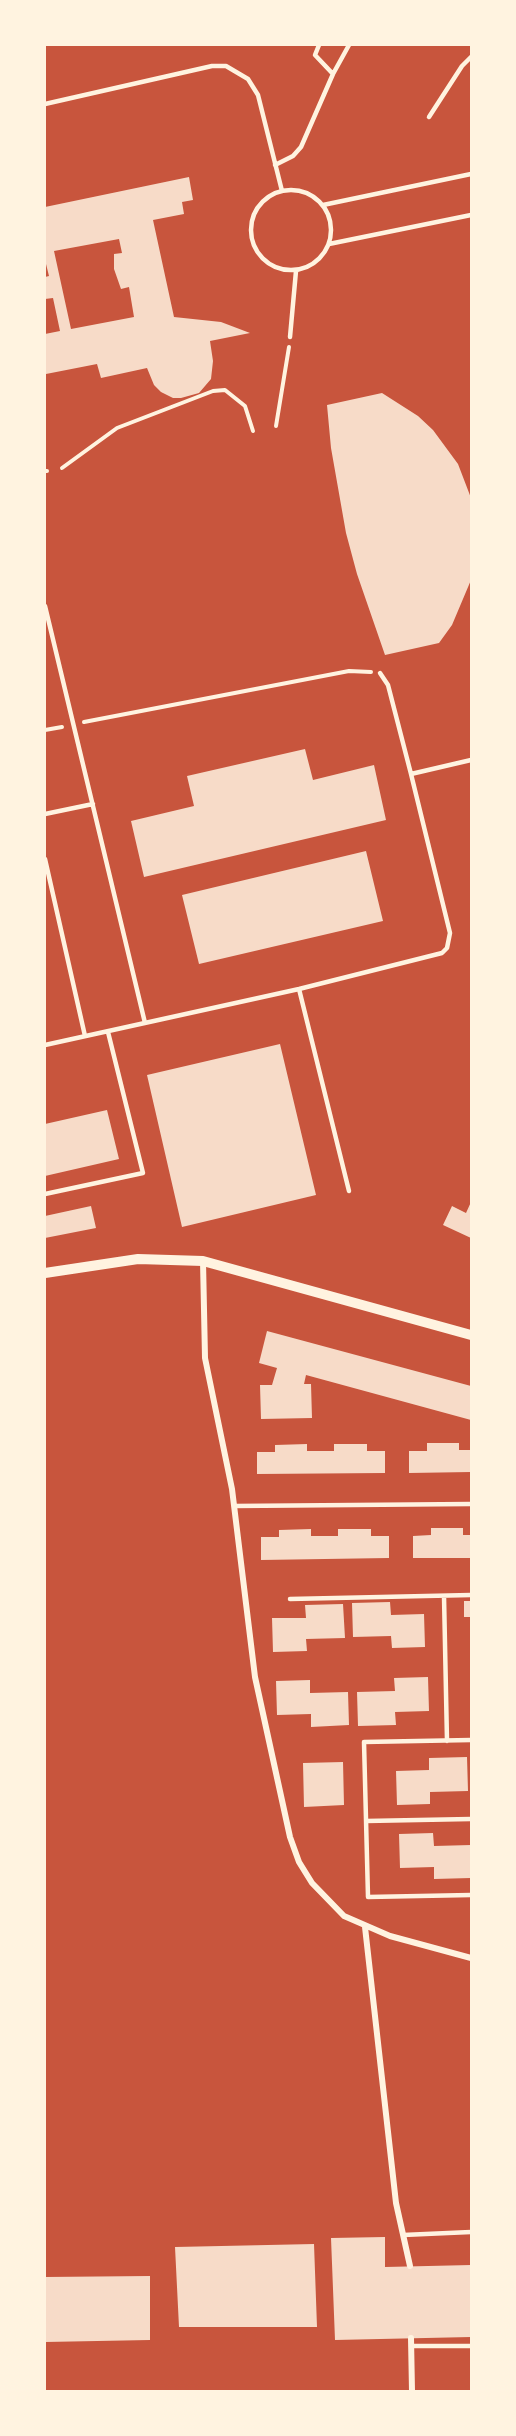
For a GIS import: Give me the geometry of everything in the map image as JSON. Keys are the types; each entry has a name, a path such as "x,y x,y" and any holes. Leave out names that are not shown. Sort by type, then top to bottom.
{"street":[{"path":"45,1274 138,1259 203,1261 471,1335"},
{"path":"203,1261 205,1358 234,1506 255,1677 290,1837 299,1862 328,1902 344,1916 365,1927 471,1958"},
{"path":"365,1927 396,2204 410,2266"},
{"path":"411,2338 412,2391"}],"lane":[{"path":"319,45 315,55 333,74"},
{"path":"275,165 294,156 301,147 333,74 349,45"},
{"path":"429,117 462,66 471,57"},
{"path":"45,104 212,66 226,66 248,79 258,95 282,191"},
{"path":"322,205 471,174"},
{"path":"282,191 304,192 322,205 331,224 329,244 316,262 296,271 274,267 257,253 250,232 256,210 272,195 282,191"},
{"path":"329,244 471,214"},
{"path":"290,337 296,271"},
{"path":"45,606 145,1023"},
{"path":"45,1045 299,989 433,956 447,948 450,933 388,685 380,673"},
{"path":"411,774 471,760"},
{"path":"45,814 93,804"},
{"path":"45,859 85,1036"},
{"path":"299,989 349,1191"},
{"path":"45,1194 143,1173 108,1032"},
{"path":"234,1506 471,1504"},
{"path":"290,1599 471,1595"},
{"path":"444,1596 447,1741"},
{"path":"471,1740 364,1742 368,1897 471,1895"},
{"path":"366,1821 471,1819"},
{"path":"403,2235 471,2232"},
{"path":"411,2346 471,2346"}],"path":[{"path":"276,426 290,337"},
{"path":"62,468 117,428 213,391 225,390 244,406 253,431"},
{"path":"45,730 349,670 380,673"}],"building":[{"path":"189,177 193,200 182,202 184,214 153,220 174,317 221,322 250,333 210,341 213,361 211,379 199,393 173,398 161,392 154,385 147,368 101,378 97,364 46,374 45,334 60,331 53,298 45,299 45,277 49,276 45,260 45,207","holes":["119,239 122,253 114,254 114,269 121,289 129,287 134,317 71,329 54,251"]},
{"path":"382,393 418,416 433,430 458,464 471,498 471,580 452,625 439,643 385,655 357,574 346,533 331,448 327,405"},
{"path":"305,749 313,780 374,765 386,820 144,877 131,821 194,806 187,776"},
{"path":"366,851 383,921 199,964 182,895"},
{"path":"280,1044 316,1195 182,1227 147,1075"},
{"path":"107,1110 119,1159 45,1176 45,1124"},
{"path":"471,1202 471,1238 443,1225 452,1206 466,1213"},
{"path":"91,1206 96,1228 45,1238 45,1216"},
{"path":"267,1331 471,1386 471,1420 306,1375 304,1384 311,1384 312,1418 261,1419 260,1385 272,1385 277,1368 259,1363"},
{"path":"427,1443 459,1443 459,1450 471,1450 471,1472 409,1473 409,1451 427,1451"},
{"path":"307,1444 307,1451 334,1451 334,1444 367,1444 367,1451 385,1451 385,1473 257,1474 257,1452 275,1452 275,1445"},
{"path":"431,1528 463,1528 463,1535 471,1535 471,1558 413,1558 413,1536 431,1535"},
{"path":"311,1529 311,1536 338,1536 338,1529 371,1529 371,1536 389,1536 389,1558 261,1560 261,1537 279,1537 279,1530"},
{"path":"464,1601 471,1601 471,1617 464,1617"},
{"path":"390,1602 391,1615 424,1614 425,1647 392,1648 391,1636 353,1637 352,1603"},
{"path":"343,1604 345,1638 306,1639 307,1651 273,1652 272,1618 306,1618 305,1605"},
{"path":"428,1677 429,1711 395,1712 396,1725 358,1726 357,1692 395,1691 394,1678"},
{"path":"310,1680 310,1693 348,1692 349,1725 311,1727 311,1714 277,1715 276,1681"},
{"path":"467,1757 468,1791 430,1792 430,1804 397,1805 396,1771 429,1770 429,1758"},
{"path":"343,1762 344,1805 304,1807 303,1763"},
{"path":"433,1833 434,1846 471,1845 471,1878 434,1879 434,1867 400,1868 399,1834"},
{"path":"385,2237 385,2267 471,2265 471,2337 335,2340 331,2238"},
{"path":"314,2244 317,2327 179,2327 175,2247"},
{"path":"150,2276 150,2340 45,2342 45,2277"}]}
